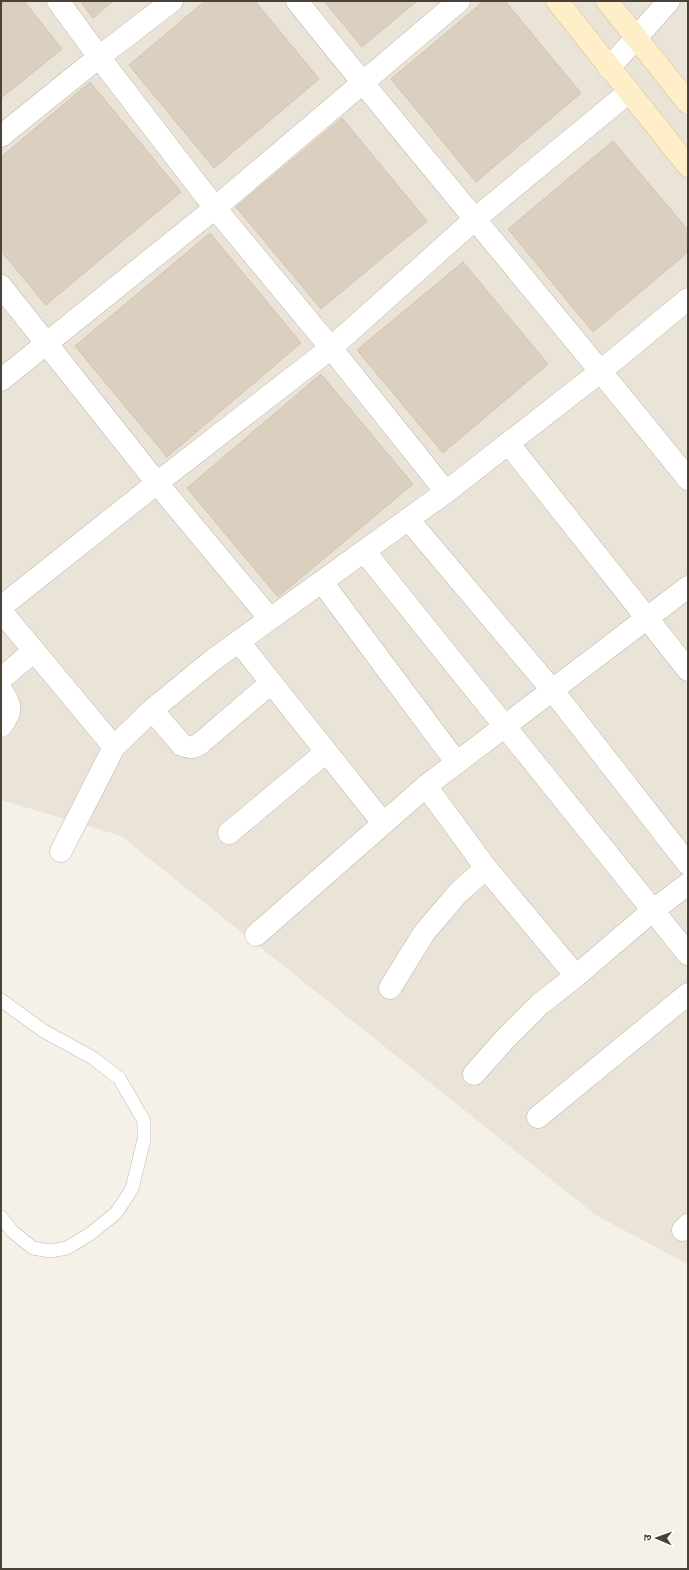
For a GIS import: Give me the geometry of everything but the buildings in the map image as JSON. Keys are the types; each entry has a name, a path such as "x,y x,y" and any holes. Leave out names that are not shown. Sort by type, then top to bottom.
{"street":[{"path":"58,1 215,208 331,348 446,492"},
{"path":"1,136 99,57 172,1"},
{"path":"296,1 361,83 601,371 688,479"},
{"path":"1,380 215,208 459,1"},
{"path":"557,1 688,166"},
{"path":"607,1 688,103"},
{"path":"609,68 669,1"},
{"path":"1,607 156,483 331,348 475,219 629,92"},
{"path":"1,286 45,344 156,483 270,619"},
{"path":"61,851 114,747 152,710 213,660 446,492 601,371 688,299"},
{"path":"508,443 688,670"},
{"path":"408,519 552,690 688,864"},
{"path":"364,551 688,954"},
{"path":"322,582 457,763"},
{"path":"256,934 426,786 688,586"},
{"path":"1,611 114,747"},
{"path":"239,642 384,823"},
{"path":"1,680 3,676 34,651"},
{"path":"152,710 182,745 194,747 202,742 271,683"},
{"path":"1,690 8,701 10,710 7,719 1,726"},
{"path":"229,833 326,752"},
{"path":"426,786 486,868 576,976"},
{"path":"390,988 424,933 458,893 486,868"},
{"path":"474,1074 506,1038 540,1004 576,976 652,911 688,884"},
{"path":"538,1117 688,994"}],"lane":[{"path":"1,1000 42,1030 94,1058 119,1078 144,1121 144,1139 132,1190 116,1213 90,1234 67,1248 50,1251 33,1248 14,1232 1,1217"}],"shaded area":[{"path":"1,1 688,1 688,1264 597,1216 121,836 1,800"}]}
